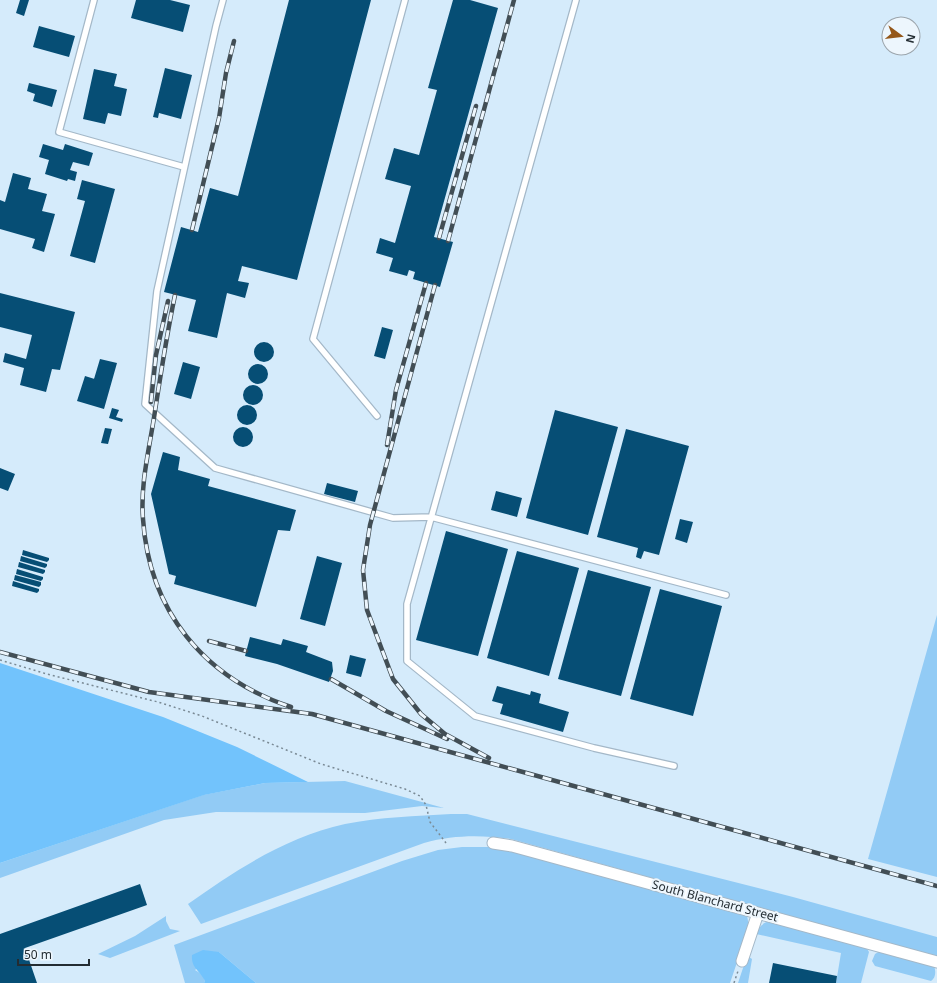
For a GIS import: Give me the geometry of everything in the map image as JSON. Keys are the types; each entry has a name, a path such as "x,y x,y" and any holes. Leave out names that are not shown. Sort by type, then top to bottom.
{"street":[{"name":"South Blanchard Street","path":"493,843 512,846 937,962"},
{"path":"742,961 758,913"}],"lane":[{"path":"94,0 59,132 184,166"},
{"path":"223,0 184,166 157,291 145,404 215,468 393,518 431,516 726,595"},
{"path":"377,416 312,339 405,0"},
{"path":"576,0 407,604 407,661 475,716 594,748 674,766"}],"path":[{"path":"0,660 47,674 158,702 202,716 321,764 405,789 420,796 426,805 430,822 446,843"},
{"path":"734,983 742,961"}],"shaded area":[{"path":"937,615 937,877 868,859"},
{"path":"0,663 163,717 237,747 308,782 265,783 204,795 0,863"},
{"path":"345,781 444,808 422,806 365,813 216,812 164,820 0,878 0,863 203,795 265,783"},
{"path":"467,814 793,897 937,937 937,957 511,839 489,837 467,836 446,838 424,843 201,924 188,904 243,867 302,837 345,824 398,817"},
{"path":"462,847 489,847 509,850 747,915 749,927 730,983 256,983 219,952 195,970 203,975 205,981 204,983 185,983 174,945 402,861 438,850"},
{"path":"166,916 166,921 170,929 180,931 110,958 98,954 135,936"},
{"path":"770,921 866,947 869,952 861,983 836,983 841,953 756,934 761,926"},
{"path":"203,950 219,952 256,983 204,983 205,981 203,977 194,966 192,960 192,955"},
{"path":"880,951 934,966 935,976 931,981 875,966 872,961 875,954"},
{"path":"749,957 752,959 748,983 738,983 746,959"}],"building":[{"path":"20,0 29,0 24,16 16,13"},
{"path":"136,0 170,0 190,5 183,32 131,18"},
{"path":"289,0 371,0 297,280 242,266 238,281 249,283 245,298 227,293 217,338 188,331 196,300 164,292 181,227 198,232 210,188 238,196"},
{"path":"453,0 470,0 498,8 434,237 453,242 440,287 413,279 415,272 409,270 407,276 389,271 393,258 376,253 380,238 395,243 411,186 385,179 394,148 419,155 437,90 428,88"},
{"path":"39,26 75,36 69,57 33,47"},
{"path":"165,68 192,75 181,119 159,113 158,118 153,117"},
{"path":"94,69 117,74 114,86 127,89 121,116 108,113 105,124 83,119"},
{"path":"29,83 57,90 52,107 33,101 35,94 27,91"},
{"path":"43,144 63,150 65,144 93,153 89,166 73,162 70,170 77,172 75,181 68,179 67,181 45,174 49,160 39,157"},
{"path":"13,173 31,178 28,189 47,194 42,211 55,214 44,252 32,248 35,239 0,229 0,200 5,202"},
{"path":"82,180 115,189 95,263 70,256 85,201 77,199"},
{"path":"0,293 75,312 60,370 52,369 46,392 20,385 24,368 3,362 5,353 26,359 32,335 0,327"},
{"path":"382,327 393,330 385,359 374,356"},
{"path":"264,342 271,345 274,352 271,359 264,362 257,359 254,352 257,345"},
{"path":"100,359 117,363 104,409 77,401 85,376 94,379"},
{"path":"183,362 200,367 191,399 174,394"},
{"path":"258,364 265,367 268,374 265,381 258,384 251,381 248,374 251,367"},
{"path":"253,385 260,388 263,395 260,402 253,405 246,402 243,395 246,388"},
{"path":"247,405 254,408 257,415 254,422 247,425 240,422 237,415 240,408"},
{"path":"112,408 119,410 116,417 123,419 122,422 109,418"},
{"path":"555,410 618,427 588,535 526,518"},
{"path":"243,427 250,430 253,437 250,444 243,447 236,444 233,437 236,430"},
{"path":"105,428 112,429 108,444 101,443"},
{"path":"626,429 689,446 659,555 644,551 641,559 636,557 638,548 597,537"},
{"path":"163,452 180,457 178,470 210,479 208,486 296,510 290,531 278,530 256,607 174,584 176,576 169,574 151,494"},
{"path":"0,468 15,474 8,491 0,488"},
{"path":"327,483 358,491 355,502 324,494"},
{"path":"496,491 522,498 517,517 491,510"},
{"path":"680,519 693,522 687,543 675,539"},
{"path":"446,531 508,549 478,656 416,640"},
{"path":"23,550 49,558 49,560 47,562 22,555"},
{"path":"517,551 579,568 549,676 487,658"},
{"path":"21,556 47,564 47,566 45,568 20,561"},
{"path":"317,556 342,563 325,626 300,619"},
{"path":"19,562 45,570 45,572 43,574 18,567"},
{"path":"17,569 43,577 43,579 41,581 16,574"},
{"path":"588,570 651,587 621,696 558,679"},
{"path":"15,575 41,582 41,585 39,587 14,580"},
{"path":"13,581 39,589 39,591 37,593 12,586"},
{"path":"660,589 722,606 693,716 630,699"},
{"path":"250,637 281,645 283,639 308,646 306,652 332,662 333,671 329,682 277,664 245,656"},
{"path":"350,655 366,659 361,677 346,673"},
{"path":"497,686 530,695 531,691 541,694 539,703 569,712 563,732 500,714 503,704 492,701"},
{"path":"140,884 147,905 25,948 37,983 0,983 0,934"},
{"path":"773,963 837,976 836,983 769,983"}],"railway":[{"path":"448,241 514,0"},
{"path":"192,230 219,118 226,73 234,41"},
{"path":"439,238 476,106"},
{"path":"387,445 396,390 426,283"},
{"path":"435,285 370,525 363,570 367,610 393,679 421,714 445,734 489,758"},
{"path":"175,295 146,465 142,505 148,552 156,583 170,611 187,637 208,659 232,678 260,694 291,707"},
{"path":"151,402 156,355 168,301"},
{"path":"209,641 246,651"},
{"path":"0,652 149,692 312,714 937,886"},
{"path":"331,679 386,711 447,739"}]}
